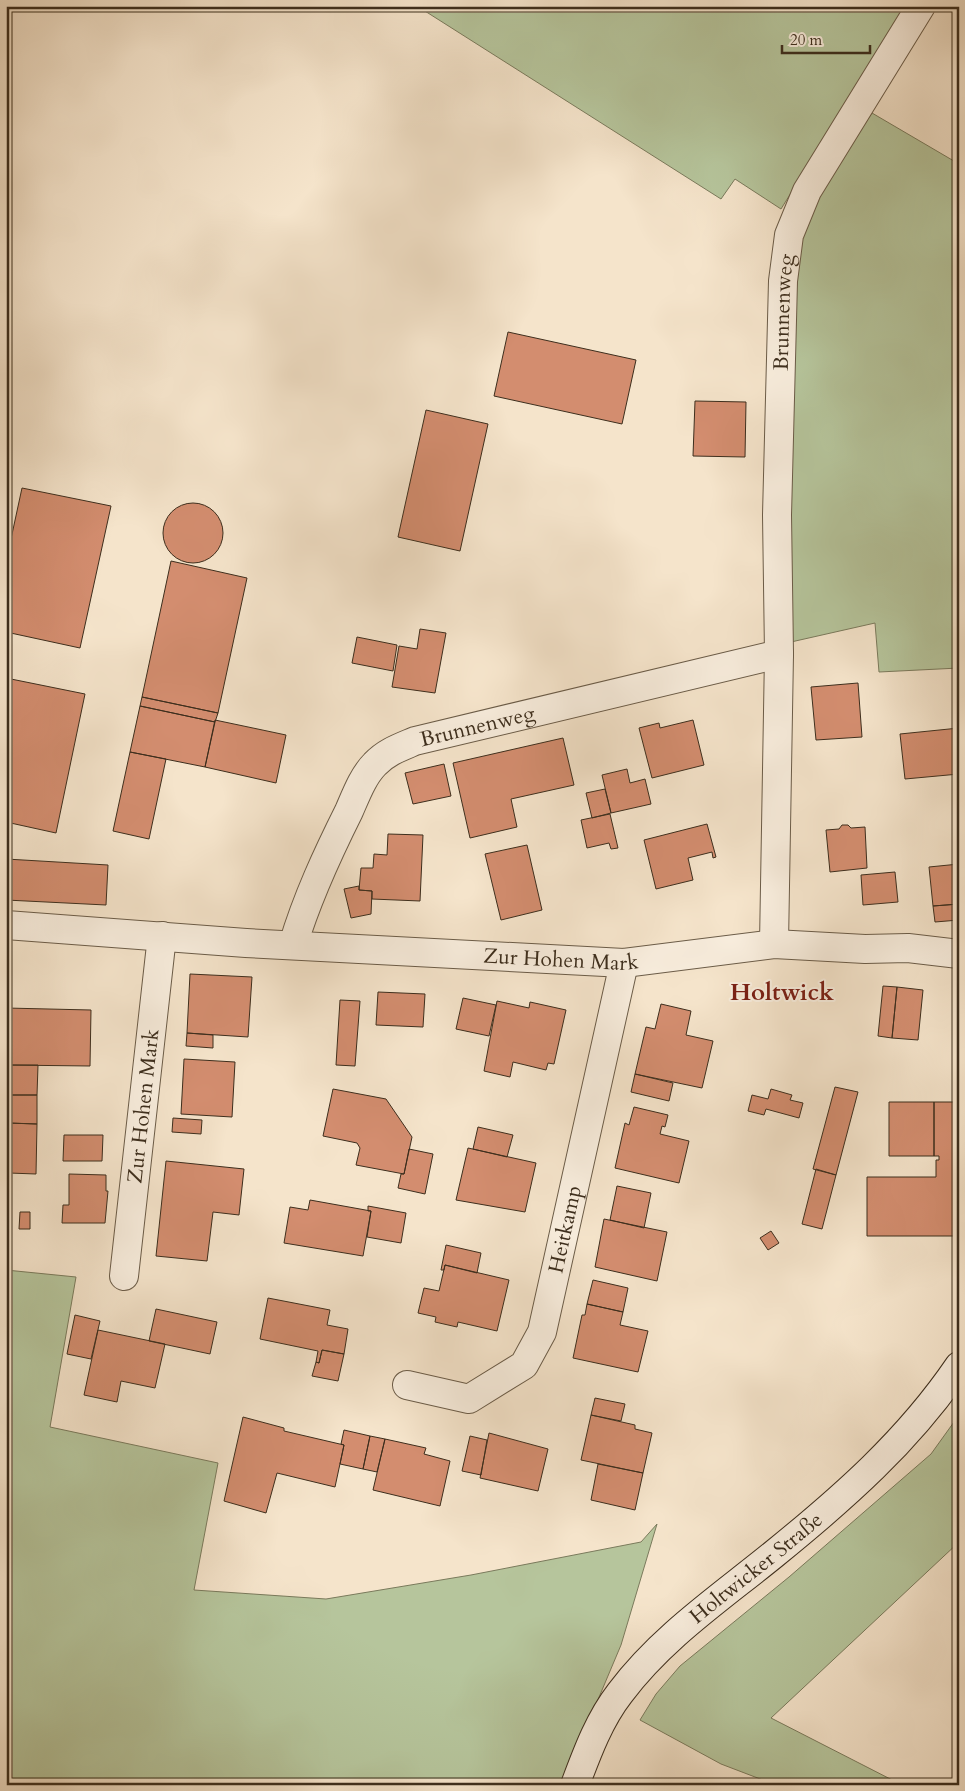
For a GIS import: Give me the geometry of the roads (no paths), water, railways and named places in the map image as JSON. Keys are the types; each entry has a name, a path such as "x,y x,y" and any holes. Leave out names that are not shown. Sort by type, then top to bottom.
{"street":[{"name":"Brunnenweg","path":"774,944 779,654 777,515 783,281 789,235 807,191 921,6"},
{"name":"Brunnenweg","path":"293,945 307,902 363,781 374,764 388,753 415,741 779,654"},
{"name":"Zur Hohen Mark","path":"6,925 293,945 624,963 774,944 865,949 908,948 959,954"},
{"name":"Zur Hohen Mark","path":"124,1276 162,936"},
{"name":"Heitkamp","path":"407,1385 469,1399 524,1365 542,1332 624,963"},
{"name":"Holtwicker Straße","path":"575,1785 602,1722 618,1695 640,1668 662,1645 706,1607 774,1554 865,1478 933,1403 959,1366"}],"district":[{"name":"Holtwick","path":"782,992"}]}
